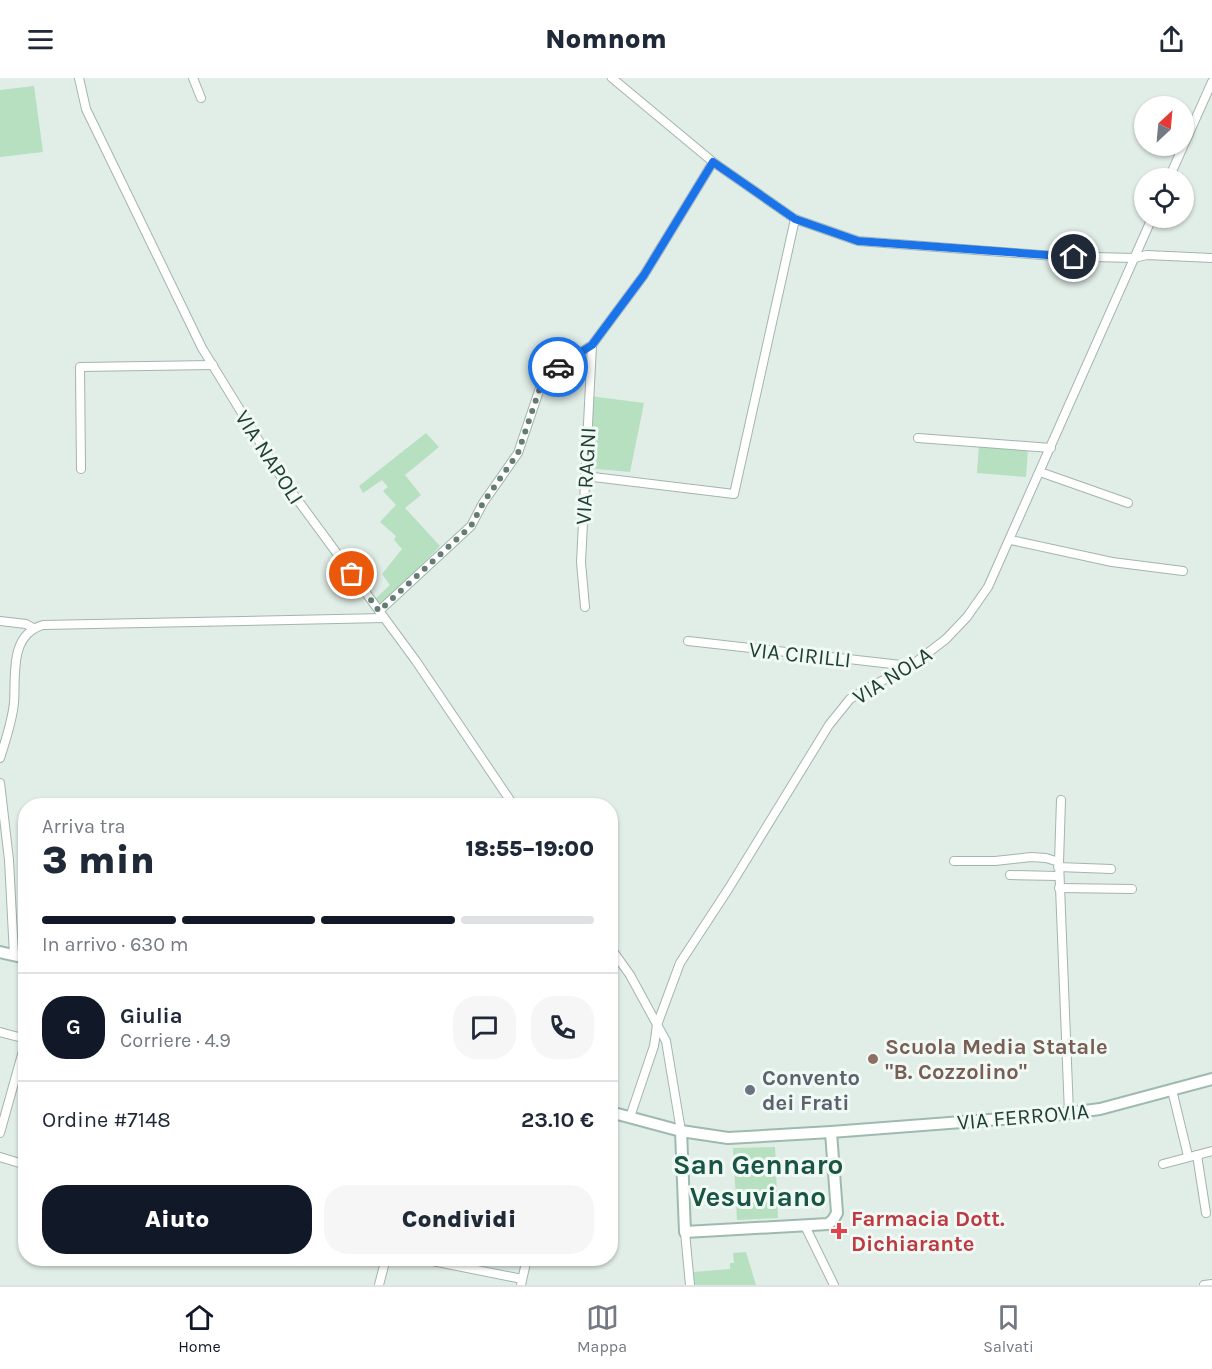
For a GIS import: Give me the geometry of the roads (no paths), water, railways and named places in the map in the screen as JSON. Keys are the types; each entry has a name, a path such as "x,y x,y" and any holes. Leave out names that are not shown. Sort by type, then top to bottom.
{"main road":[{"path":"0,951 18,956"},
{"name":"VIA FERROVIA","path":"618,1116 681,1131 728,1138 831,1132 1100,1109 1212,1079"},
{"path":"681,1131 685,1232 828,1224 837,1212 831,1132"}],"street":[{"name":"VIA NAPOLI","path":"79,78 86,109 202,348 283,480 381,614 508,798"},
{"path":"194,78 201,98"},
{"path":"612,78 713,162 795,219 858,241 1054,256 1134,258 1147,255 1212,258"},
{"path":"1173,168 1212,82"},
{"path":"0,758 9,733 14,703 17,656 23,639 33,628 43,625 381,614 471,526 483,503 518,453 542,382 552,371 592,345 644,275 713,162"},
{"path":"585,476 734,494 795,219"},
{"name":"VIA NOLA","path":"630,1117 654,1046 657,1025 680,963 836,714 857,694 911,666 946,639 967,617 988,587 1011,540 1148,228"},
{"name":"VIA RAGNI","path":"585,607 581,562 592,345"},
{"path":"81,469 80,367 213,365"},
{"path":"918,438 1051,448"},
{"path":"1040,472 1128,503"},
{"path":"1011,540 1112,562 1183,571"},
{"path":"0,621 26,624 33,628"},
{"name":"VIA CIRILLI","path":"688,641 911,666"},
{"path":"0,783 9,860 14,955"},
{"path":"1061,800 1058,876 1069,1113"},
{"path":"954,861 994,861 1031,857 1046,858 1059,864 1111,868"},
{"path":"1010,875 1058,876"},
{"path":"1059,888 1132,890"},
{"path":"618,958 630,975 666,1041 681,1131"},
{"path":"0,1032 18,1037"},
{"path":"0,1133 18,1068"},
{"path":"1172,1090 1188,1156"},
{"path":"1162,1164 1212,1150"},
{"path":"1197,1155 1206,1213"},
{"path":"0,1157 18,1163"},
{"path":"805,1226 834,1285"},
{"path":"685,1232 690,1285"},
{"path":"379,1285 384,1266"},
{"path":"452,1266 521,1282 525,1266"},
{"path":"1204,1285 1212,1284"}],"place":[{"name":"Scuola Media Statale \"B. Cozzolino\"","path":"873,1059"},
{"name":"Convento dei Frati","path":"750,1090"},
{"name":"Farmacia Dott. Dichiarante","path":"839,1231"}],"district":[{"name":"San Gennaro Vesuviano","path":"758,1180"}]}
